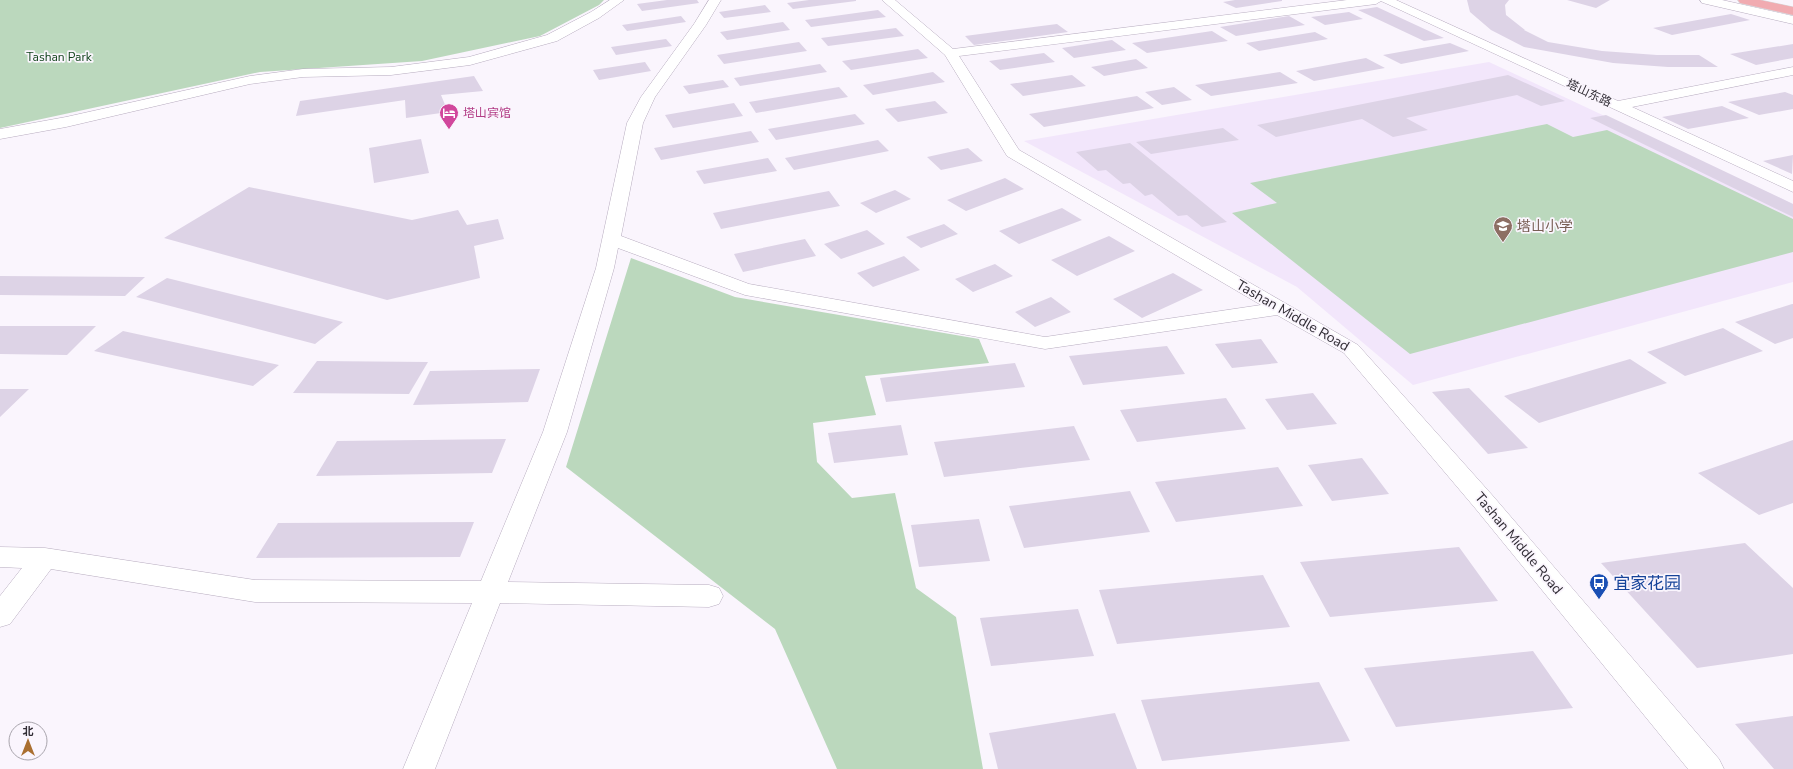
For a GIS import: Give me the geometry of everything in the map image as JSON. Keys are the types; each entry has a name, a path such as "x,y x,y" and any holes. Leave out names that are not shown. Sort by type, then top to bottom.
{"main road":[{"path":"1744,0 1793,11"},
{"path":"1761,0 1793,7"}],"street":[{"path":"0,134 66,122 250,80 303,73 391,71 470,61 552,38 595,15 618,0"},
{"path":"419,769 556,432 605,268 635,123 648,97 700,25 715,0"},
{"name":"Tashan Middle Road","path":"888,0 950,53 1013,153 1351,349 1484,502 1708,769"},
{"path":"950,53 1376,0"},
{"name":"塔山东路","path":"1386,0 1793,187"},
{"path":"1706,0 1793,20"},
{"path":"1617,106 1793,71"},
{"path":"611,239 745,290 1046,343 1281,308"},
{"path":"0,557 46,558 255,591 491,592 709,596"},
{"path":"0,616 46,558"}],"shaded area":[{"name":"塔山小学","path":"1489,62 1793,204 1793,282 1413,385 1297,287 1024,141"}],"green space":[{"name":"Tashan Park","path":"0,0 604,0 599,5 540,36 422,61 260,72 0,128"},
{"path":"1547,124 1573,137 1607,130 1793,219 1793,252 1410,354 1232,213 1277,203 1250,183"},
{"path":"631,258 735,297 979,339 989,363 865,376 876,415 813,423 817,462 852,498 895,493 916,588 956,617 983,769 837,769 775,629 566,467"}],"building":[{"path":"667,0 697,0 699,3 642,11 637,4"},
{"path":"809,0 856,1 793,9 787,3"},
{"path":"1235,0 1282,1 1236,8 1223,2"},
{"path":"1467,0 1509,0 1505,5 1506,15 1524,30 1548,42 1602,51 1657,55 1699,55 1718,67 1668,67 1613,63 1524,47 1491,30 1470,12"},
{"path":"1567,0 1610,0 1596,8"},
{"path":"765,5 771,12 724,18 719,12"},
{"path":"1377,7 1444,38 1424,41 1358,10"},
{"path":"878,10 886,17 811,27 805,20"},
{"path":"1349,12 1363,19 1325,25 1311,17"},
{"path":"1731,14 1750,20 1672,35 1653,28"},
{"path":"681,16 686,22 627,31 622,25"},
{"path":"1289,16 1305,25 1236,36 1220,27"},
{"path":"783,22 790,30 727,40 720,32"},
{"path":"1057,24 1068,32 974,45 965,36"},
{"path":"896,28 904,36 828,46 821,38"},
{"path":"1212,31 1228,41 1147,53 1132,43"},
{"path":"1315,32 1328,39 1259,51 1246,43"},
{"path":"666,39 672,46 616,55 611,47"},
{"path":"1112,40 1126,50 1074,58 1062,48"},
{"path":"799,42 807,51 724,64 717,55"},
{"path":"1450,43 1469,51 1401,64 1383,55"},
{"path":"1793,44 1793,58 1756,65 1730,54"},
{"path":"918,49 928,58 851,70 842,61"},
{"path":"1044,53 1055,62 1000,70 989,61"},
{"path":"1366,58 1385,68 1314,81 1296,71"},
{"path":"1136,59 1148,68 1104,76 1091,67"},
{"path":"645,62 651,71 599,80 593,70"},
{"path":"820,64 827,72 740,86 734,78"},
{"path":"933,72 945,82 873,95 863,85"},
{"path":"1280,72 1298,83 1211,96 1195,85"},
{"path":"1072,75 1086,86 1023,96 1010,84"},
{"path":"1508,75 1565,101 1541,106 1517,95 1406,118 1428,130 1393,137 1362,119 1276,137 1257,125"},
{"path":"474,76 483,91 441,95 448,112 406,118 405,100 296,116 300,101"},
{"path":"723,80 729,87 689,94 683,86"},
{"path":"839,87 848,97 756,113 749,102"},
{"path":"1174,87 1192,100 1162,105 1145,92"},
{"path":"1785,92 1793,95 1793,109 1759,115 1728,102"},
{"path":"1137,96 1154,108 1044,127 1029,114"},
{"path":"935,101 948,113 898,122 885,109"},
{"path":"734,103 743,116 673,128 665,115"},
{"path":"1722,106 1749,118 1688,129 1662,117"},
{"path":"855,114 865,124 776,140 768,129"},
{"path":"1606,115 1793,204 1793,217 1590,118"},
{"path":"1223,128 1239,140 1151,154 1136,142"},
{"path":"751,131 759,142 661,160 654,148"},
{"path":"421,139 429,173 374,183 369,148"},
{"path":"878,140 889,151 794,170 785,158"},
{"path":"1130,143 1227,222 1202,227 1187,215 1178,216 1152,194 1145,196 1130,183 1123,184 1106,170 1098,171 1076,152"},
{"path":"968,148 983,161 941,170 927,157"},
{"path":"1793,155 1792,174 1763,161"},
{"path":"768,158 777,171 704,184 696,171"},
{"path":"1005,178 1024,189 966,211 947,200"},
{"path":"249,187 412,220 458,210 467,225 498,219 504,239 474,246 480,278 387,300 164,238"},
{"path":"895,190 911,199 876,213 860,203"},
{"path":"829,191 840,206 721,229 713,213"},
{"path":"1062,208 1082,220 1019,244 999,231"},
{"path":"944,224 958,234 921,248 906,237"},
{"path":"867,230 885,244 841,259 824,244"},
{"path":"1109,236 1135,251 1077,276 1051,260"},
{"path":"805,239 816,256 743,272 734,254"},
{"path":"904,256 920,270 873,287 857,273"},
{"path":"995,264 1013,276 973,292 955,279"},
{"path":"1173,273 1203,290 1142,318 1113,299"},
{"path":"0,276 145,277 125,296 0,295"},
{"path":"167,278 343,322 315,344 136,297"},
{"path":"1051,297 1071,312 1035,327 1015,312"},
{"path":"1793,304 1793,338 1775,344 1735,322"},
{"path":"0,326 96,326 67,355 0,354"},
{"path":"1723,328 1763,351 1685,376 1647,352"},
{"path":"123,331 279,365 253,386 94,351"},
{"path":"1261,339 1278,363 1232,368 1215,344"},
{"path":"1167,346 1185,374 1083,385 1069,356"},
{"path":"1630,359 1667,383 1539,423 1504,396"},
{"path":"317,361 428,362 409,394 293,393"},
{"path":"1015,363 1025,387 886,402 880,378"},
{"path":"540,369 528,402 413,405 430,371"},
{"path":"1469,388 1528,448 1488,454 1432,392"},
{"path":"0,389 29,389 0,417"},
{"path":"1313,393 1337,424 1287,430 1265,399"},
{"path":"1226,398 1246,429 1137,442 1120,410"},
{"path":"901,425 908,455 834,463 828,433"},
{"path":"1074,426 1090,460 944,477 934,442"},
{"path":"506,439 492,473 316,476 337,441"},
{"path":"1793,440 1793,503 1759,515 1698,473"},
{"path":"1362,458 1389,494 1332,501 1308,465"},
{"path":"1278,467 1303,506 1176,522 1155,482"},
{"path":"1130,491 1150,532 1024,548 1009,506"},
{"path":"979,519 990,561 919,567 911,525"},
{"path":"474,522 460,557 256,558 278,523"},
{"path":"1745,543 1793,588 1793,654 1697,668 1601,563"},
{"path":"1459,547 1498,601 1330,617 1300,562"},
{"path":"1263,575 1290,627 1117,644 1099,590"},
{"path":"1078,609 1094,656 991,666 980,618"},
{"path":"1533,651 1573,708 1396,727 1364,668"},
{"path":"1319,682 1350,741 1162,761 1141,700"},
{"path":"1115,713 1137,769 998,769 989,733"},
{"path":"1793,716 1793,769 1774,769 1735,724"}],"place":[{"name":"塔山宾馆","path":"449,130"},
{"name":"塔山小学","path":"1503,243"},
{"name":"宜家花园","path":"1599,600"}]}
